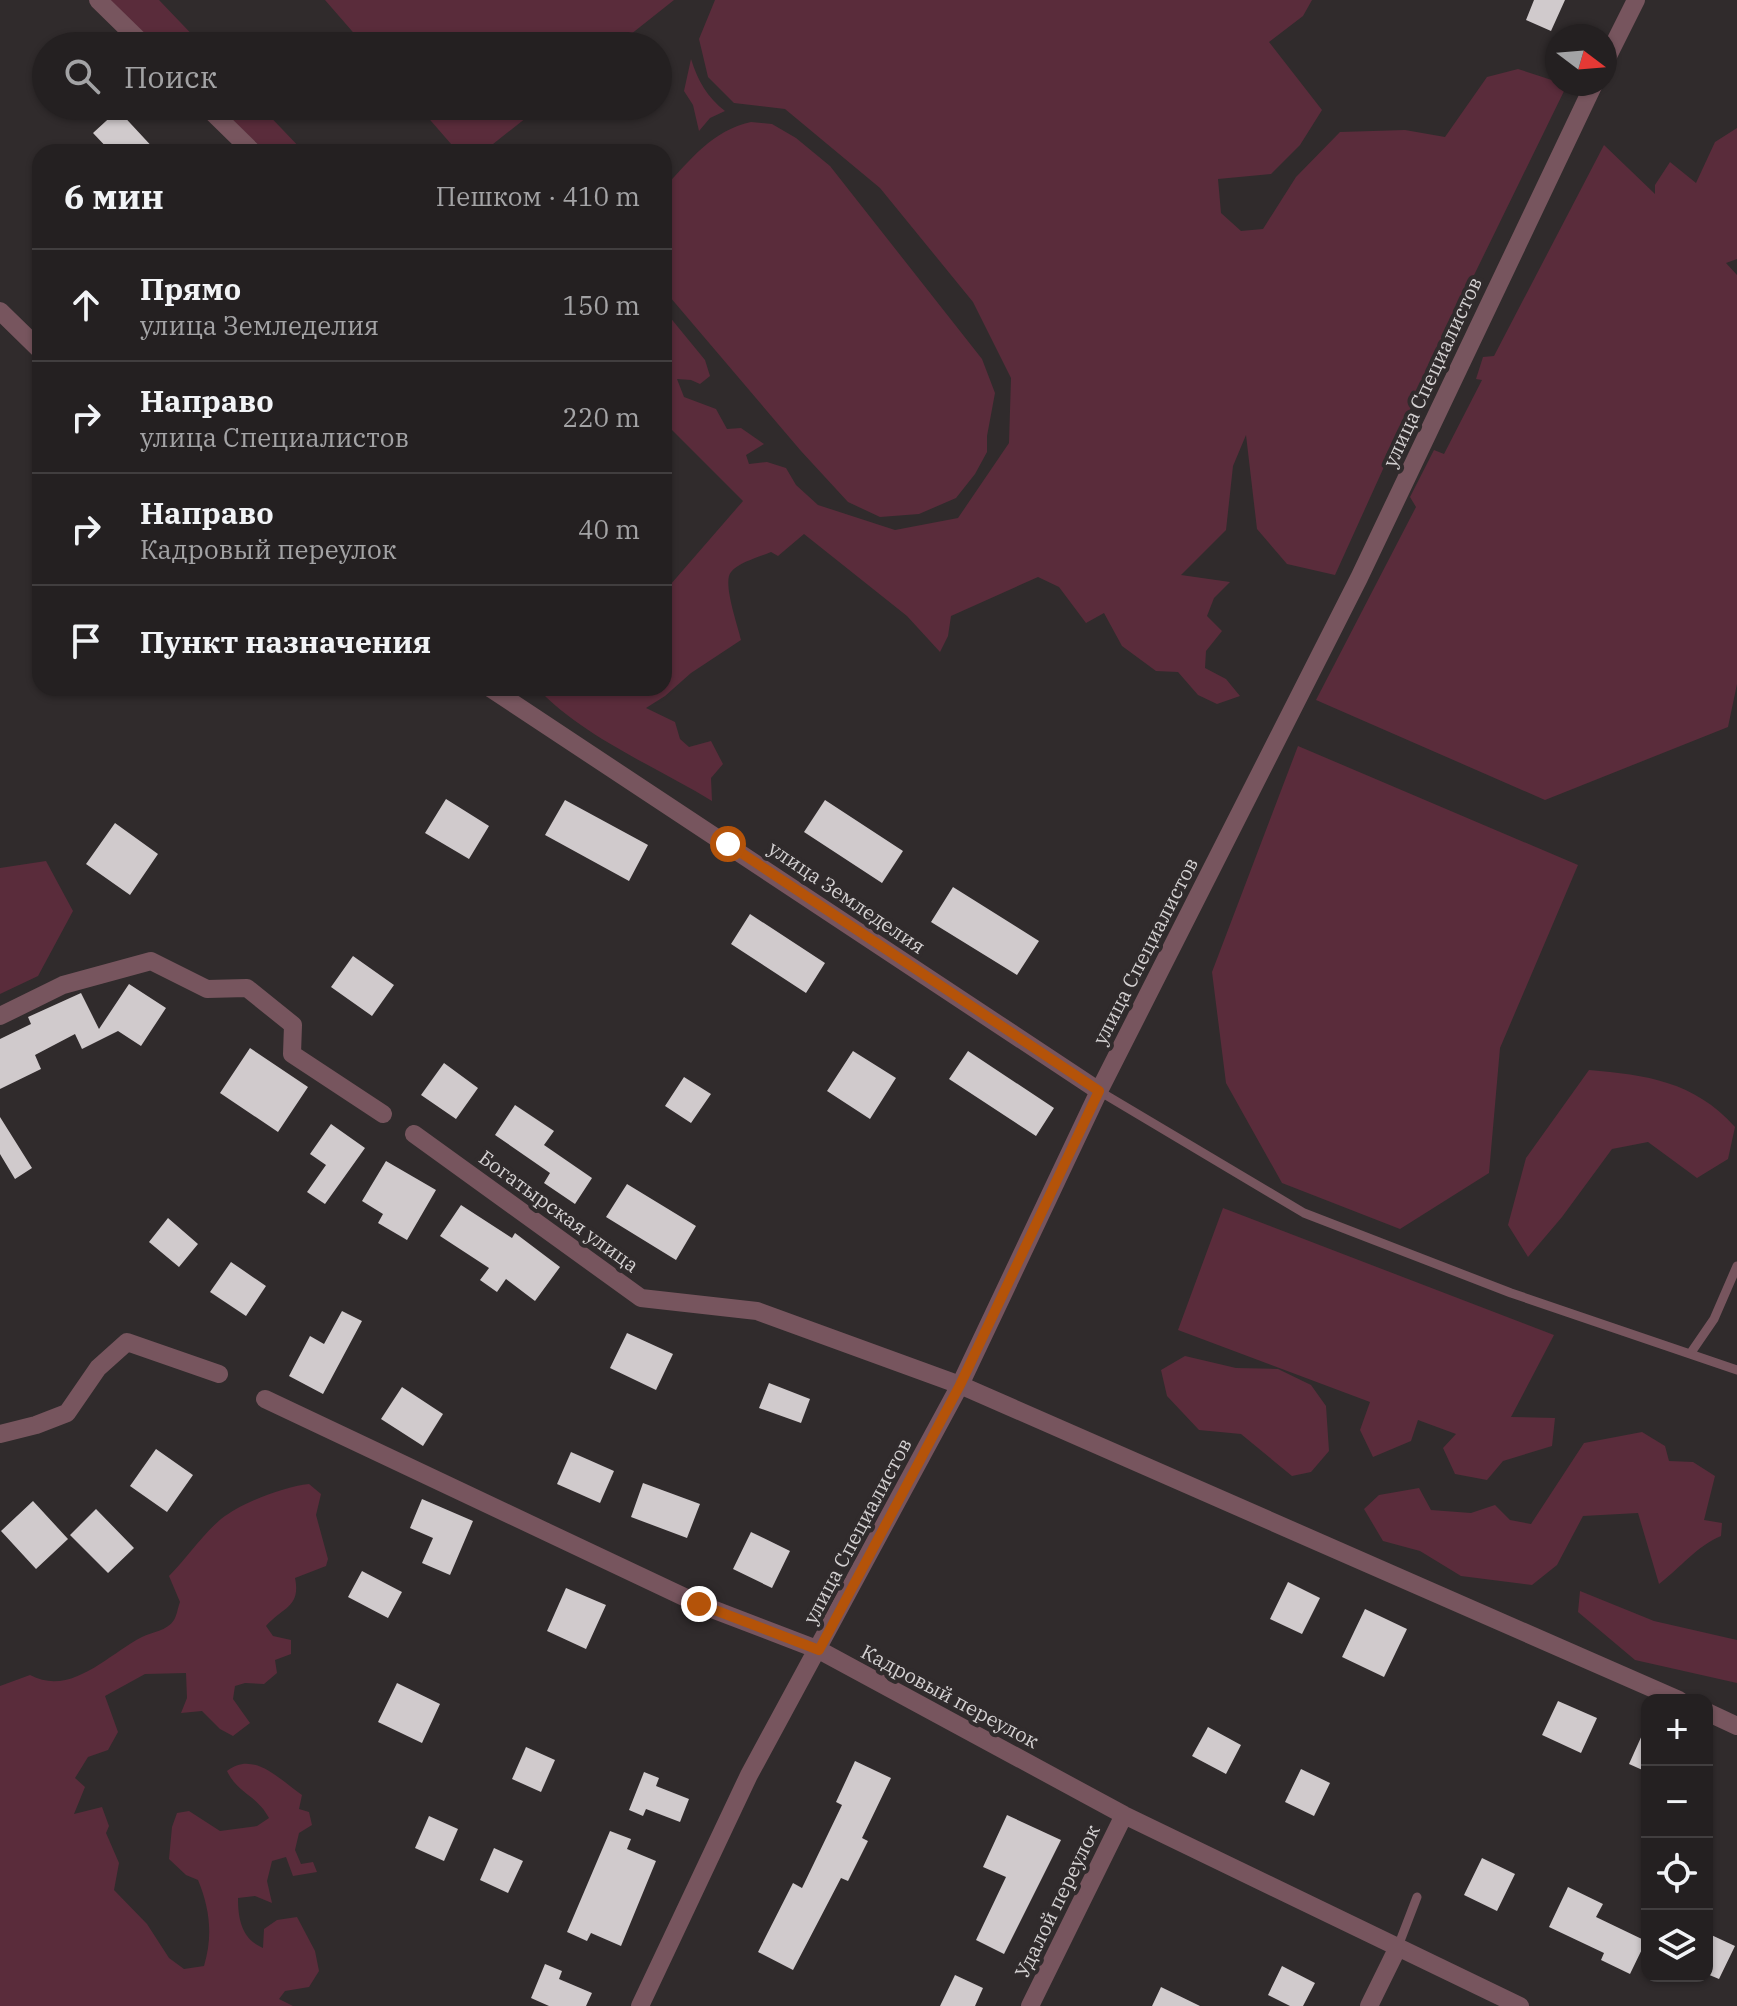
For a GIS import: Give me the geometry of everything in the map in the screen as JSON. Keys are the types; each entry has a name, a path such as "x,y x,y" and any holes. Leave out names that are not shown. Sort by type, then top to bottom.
{"street":[{"path":"98,0 131,32"},
{"path":"1617,38 1636,0"},
{"name":"улица Специалистов","path":"640,2006 749,1775 960,1385 1099,1091 1359,578 1588,96"},
{"path":"220,120 245,144"},
{"path":"0,311 32,342"},
{"name":"улица Земледелия","path":"502,696 1099,1091"},
{"path":"0,1016 63,985 151,961 207,989 247,988 293,1025 292,1054 383,1114"},
{"name":"Богатырская улица","path":"414,1134 641,1298 757,1311 960,1385 1665,1694"},
{"path":"0,1434 67,1413 98,1368 127,1342 219,1374"},
{"name":"Кадровый переулок","path":"265,1399 699,1604 819,1650 1124,1815 1520,2006"},
{"path":"1713,1715 1737,1726"},
{"name":"Удалой переулок","path":"1030,2006 1124,1815"},
{"path":"1369,2006 1397,1949"}],"lane":[{"path":"1099,1091 1304,1213 1511,1293 1737,1370"},
{"path":"1690,1354 1714,1319 1737,1266"},
{"path":"1397,1949 1417,1897"}],"shaded area":[{"path":"107,0 159,0 190,32 140,32"},
{"path":"325,0 674,0 634,32 353,32"},
{"path":"715,0 1312,0 1303,16 1269,42 1322,110 1300,145 1271,174 1218,179 1221,213 1241,231 1263,229 1296,177 1340,132 1405,130 1445,137 1487,77 1518,69 1545,78 1545,96 1562,96 1432,361 1335,575 1287,564 1257,529 1246,435 1233,466 1226,530 1181,575 1230,582 1214,598 1207,616 1222,631 1206,651 1205,668 1226,679 1240,696 1217,704 1198,695 1178,672 1156,671 1122,646 1104,613 1086,623 1059,587 1038,577 951,616 948,636 940,652 907,616 804,534 778,556 771,552 731,572 729,594 741,640 691,673 672,690 672,583 743,501 672,430 672,320 705,360 710,376 700,384 677,379 684,397 716,409 727,429 741,428 764,444 746,455 749,464 767,462 786,468 796,485 818,505 895,530 958,518 1009,443 1011,378 973,302 880,188 785,109 734,103 708,77 699,39"},
{"path":"691,59 704,88 725,111 710,118 699,131 693,105 684,91"},
{"path":"233,120 273,120 296,144 258,144"},
{"path":"430,120 523,120 493,144 451,144"},
{"path":"751,122 772,124 796,138 830,166 982,359 995,393 987,452 956,498 919,514 880,517 848,502 672,299 672,179 714,139"},
{"path":"1737,128 1737,259 1726,263 1737,275 1737,684 1728,727 1545,800 1316,700 1416,507 1410,497 1434,450 1444,454 1482,380 1476,379 1483,357 1494,356 1604,145 1655,194 1655,185 1670,162 1696,183 1715,142"},
{"path":"545,696 665,696 646,708 675,722 680,739 689,747 711,741 723,764 711,778 712,801 620,750"},
{"path":"1298,746 1578,865 1500,1048 1489,1173 1400,1229 1282,1183 1226,1083 1212,972"},
{"path":"46,861 73,911 38,976 0,994 0,868"},
{"path":"1589,1070 1649,1078 1703,1099 1735,1127 1728,1159 1697,1178 1648,1142 1612,1149 1528,1257 1508,1225 1526,1158"},
{"path":"1223,1208 1554,1335 1511,1417 1555,1418 1552,1446 1503,1461 1487,1480 1455,1474 1443,1448 1456,1434 1418,1420 1411,1441 1373,1457 1360,1430 1370,1402 1178,1330"},
{"path":"1185,1356 1236,1368 1278,1369 1311,1385 1326,1406 1329,1451 1311,1472 1292,1476 1241,1434 1199,1430 1167,1396 1161,1370"},
{"path":"1642,1432 1665,1446 1669,1461 1693,1462 1715,1476 1704,1520 1722,1523 1721,1536 1696,1551 1659,1584 1638,1513 1583,1516 1557,1565 1532,1585 1461,1576 1420,1551 1383,1541 1364,1509 1379,1495 1419,1488 1431,1510 1471,1513 1495,1505 1510,1520 1531,1524 1584,1443"},
{"path":"309,1484 321,1494 316,1515 328,1559 326,1566 295,1578 293,1601 266,1626 273,1636 291,1640 291,1654 275,1660 277,1673 264,1684 235,1686 233,1699 250,1723 233,1736 220,1729 202,1711 181,1713 187,1698 186,1673 145,1674 105,1696 118,1732 108,1750 88,1757 75,1778 85,1787 74,1814 102,1807 109,1826 106,1833 119,1863 114,1890 147,1924 169,1958 184,1969 204,1966 209,1933 208,1912 198,1880 186,1875 169,1859 172,1827 177,1813 189,1811 220,1831 257,1826 269,1818 227,1771 246,1764 266,1769 302,1795 299,1809 309,1812 312,1825 299,1833 295,1850 301,1864 313,1862 317,1872 293,1876 286,1857 272,1861 267,1881 272,1903 255,1896 238,1898 240,1921 250,1939 263,1948 264,1929 277,1920 297,1917 315,1951 319,1971 309,1987 285,1991 279,1999 293,2006 0,2006 0,1686 30,1675 60,1681 74,1677 142,1637 167,1627 175,1618 180,1602 169,1576 214,1525 252,1501 287,1488"},
{"path":"1580,1591 1654,1621 1737,1640 1737,1683 1635,1660 1578,1612"}],"building":[{"path":"1534,0 1565,0 1554,24 1545,24 1545,28 1526,20"},
{"path":"107,120 127,120 150,144 103,144 93,133"},
{"path":"446,799 489,826 469,859 425,833"},
{"path":"565,800 648,845 629,881 545,835"},
{"path":"825,800 903,851 882,883 804,832"},
{"path":"115,823 158,854 130,895 86,864"},
{"path":"953,887 1039,941 1017,975 931,922"},
{"path":"750,914 825,963 806,993 731,944"},
{"path":"353,956 394,985 372,1016 331,987"},
{"path":"129,984 166,1008 141,1046 118,1031 82,1049 75,1034 35,1055 41,1069 0,1089 0,1039 31,1024 28,1017 81,993 99,1029"},
{"path":"250,1048 308,1087 278,1132 220,1093"},
{"path":"853,1051 896,1078 870,1119 827,1091"},
{"path":"968,1051 1054,1108 1036,1136 949,1079"},
{"path":"444,1063 478,1088 456,1119 421,1095"},
{"path":"684,1077 711,1094 691,1123 665,1106"},
{"path":"515,1105 554,1131 544,1145 592,1178 575,1204 544,1183 550,1173 495,1135"},
{"path":"0,1117 32,1168 15,1179 0,1154"},
{"path":"331,1124 365,1148 325,1204 307,1192 326,1165 310,1154"},
{"path":"386,1161 436,1190 407,1240 378,1223 383,1214 362,1201"},
{"path":"627,1184 696,1226 676,1260 606,1217"},
{"path":"461,1205 512,1238 515,1233 560,1267 535,1301 506,1279 497,1292 480,1280 489,1268 440,1236"},
{"path":"168,1218 198,1244 179,1267 149,1242"},
{"path":"231,1262 266,1286 246,1316 210,1292"},
{"path":"342,1311 362,1321 323,1394 289,1376 310,1336 324,1344"},
{"path":"627,1333 673,1354 656,1390 610,1368"},
{"path":"769,1383 810,1399 801,1423 759,1408"},
{"path":"402,1387 443,1414 423,1446 381,1419"},
{"path":"156,1449 193,1475 167,1512 130,1486"},
{"path":"571,1452 614,1471 600,1503 557,1484"},
{"path":"643,1483 700,1504 687,1538 631,1517"},
{"path":"422,1499 473,1521 450,1575 422,1563 433,1538 410,1528"},
{"path":"33,1501 68,1539 36,1569 1,1531"},
{"path":"96,1509 134,1548 108,1573 70,1535"},
{"path":"751,1532 790,1551 772,1588 733,1569"},
{"path":"362,1571 402,1592 388,1618 348,1597"},
{"path":"1288,1582 1320,1598 1302,1634 1270,1619"},
{"path":"566,1588 606,1605 586,1649 547,1631"},
{"path":"1365,1609 1407,1629 1384,1677 1342,1657"},
{"path":"397,1683 440,1704 422,1743 378,1722"},
{"path":"1558,1701 1597,1718 1581,1753 1542,1735"},
{"path":"1208,1727 1241,1745 1226,1774 1192,1756"},
{"path":"1641,1737 1641,1769 1629,1764"},
{"path":"526,1747 555,1760 541,1792 512,1779"},
{"path":"855,1761 891,1778 862,1838 868,1841 848,1881 841,1878 793,1970 758,1952 793,1883 802,1888 842,1805 836,1802"},
{"path":"1301,1769 1330,1783 1314,1816 1285,1802"},
{"path":"644,1772 659,1778 656,1786 689,1799 680,1822 646,1809 643,1816 629,1810"},
{"path":"1007,1815 1061,1840 1004,1954 976,1940 1006,1877 983,1867"},
{"path":"429,1816 458,1829 444,1861 415,1848"},
{"path":"610,1831 631,1839 627,1849 656,1861 621,1946 591,1933 587,1941 567,1932"},
{"path":"494,1848 523,1861 508,1893 480,1880"},
{"path":"1482,1858 1515,1874 1497,1911 1464,1895"},
{"path":"1568,1887 1603,1904 1596,1917 1641,1939 1641,1951 1630,1974 1601,1960 1604,1953 1549,1927"},
{"path":"1713,1936 1735,1946 1719,1979 1713,1976"},
{"path":"545,1964 562,1971 559,1979 592,1993 586,2006 549,2006 531,1998"},
{"path":"1282,1966 1315,1983 1303,2006 1290,2006 1268,1995"},
{"path":"955,1975 983,1988 975,2006 940,2006"},
{"path":"1161,1987 1200,2006 1152,2006"}],"route":[{"path":"699,1604 819,1650 960,1385 1099,1091 728,844"}]}
